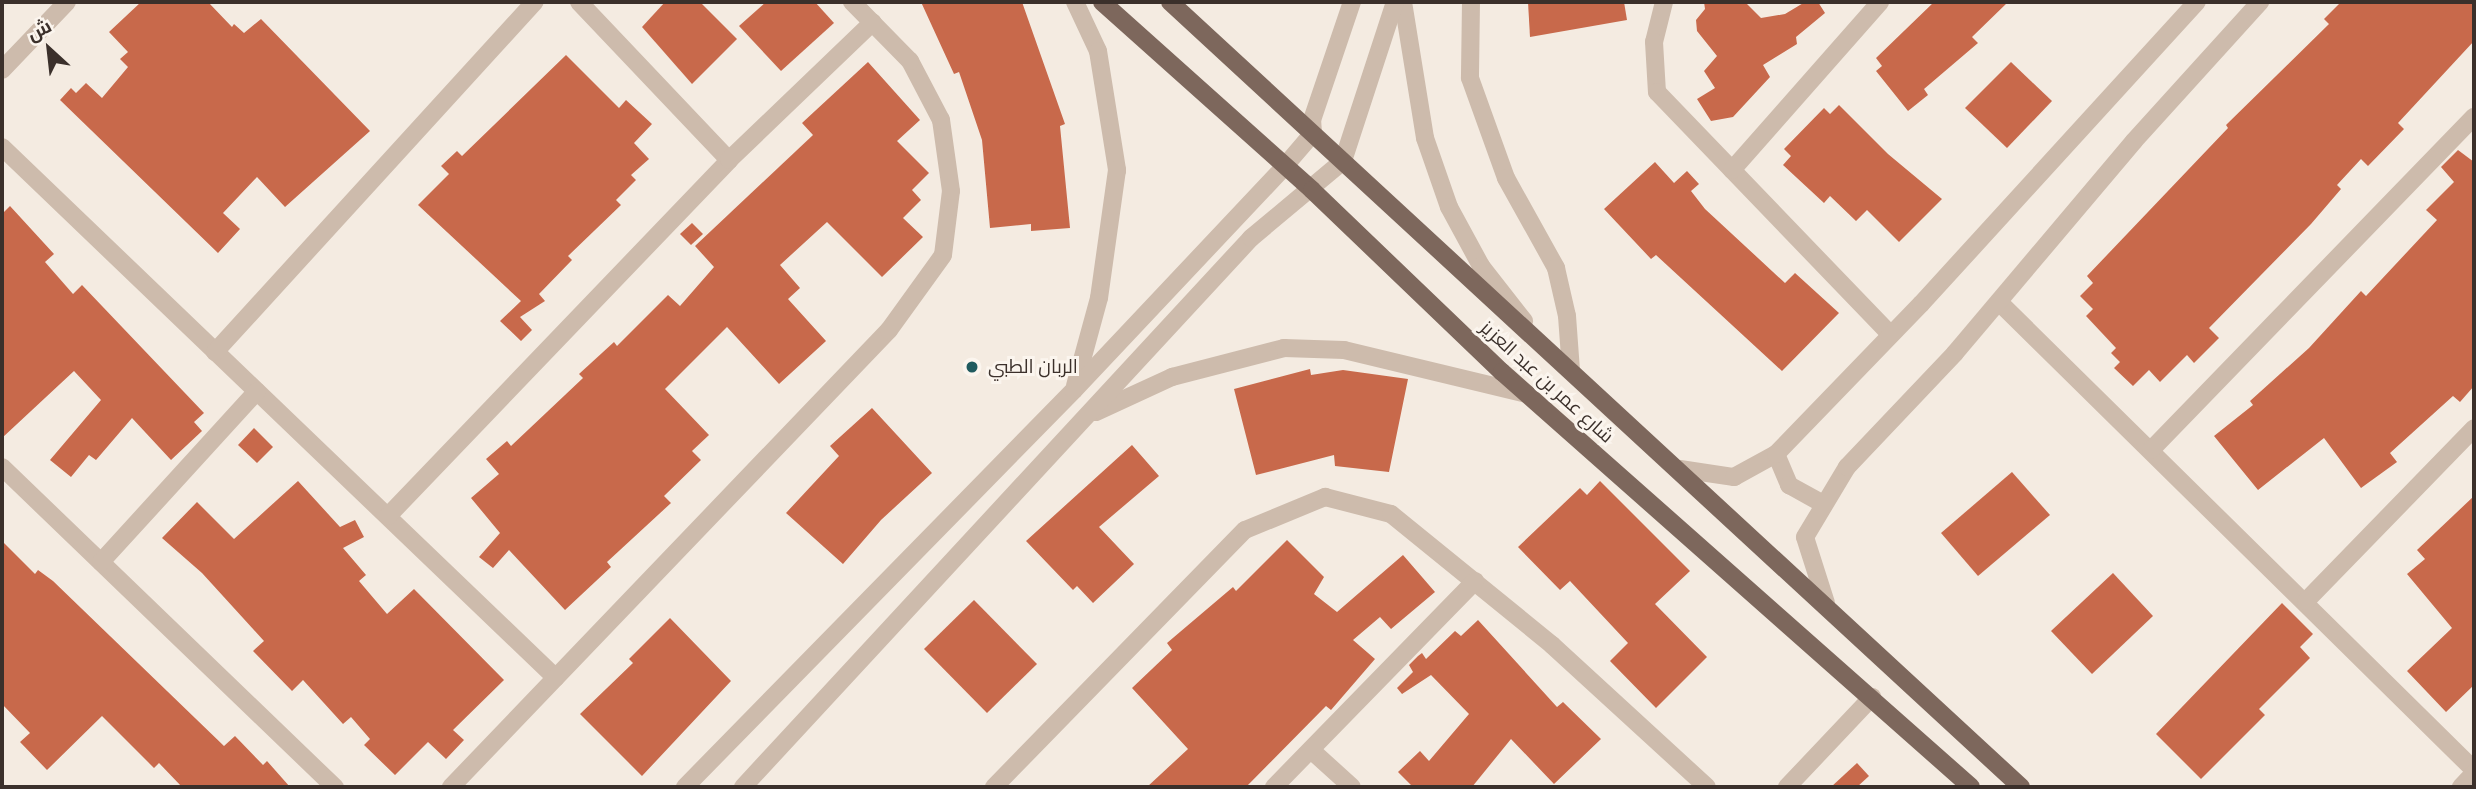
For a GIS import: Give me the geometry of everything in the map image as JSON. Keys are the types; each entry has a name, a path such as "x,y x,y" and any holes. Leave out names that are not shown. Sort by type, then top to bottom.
{"main road":[{"name":"شارع عمر بن عبد العزيز","path":"1102,2 1312,190 1527,394 1971,787"},
{"name":"شارع عمر بن عبد العزيز","path":"1170,2 1826,603 2021,787"}],"street":[{"path":"2,71 66,2"},
{"path":"215,352 535,2"},
{"path":"579,2 729,160"},
{"path":"451,787 889,330 943,256 951,191 941,120 910,61 852,2"},
{"path":"1074,390 1099,298 1117,170 1098,51 1075,2"},
{"path":"685,787 1074,390 1313,133 1312,120 1352,2"},
{"path":"743,787 1251,238 1312,190 1343,161 1395,2"},
{"path":"1403,2 1425,138 1449,207 1481,266 1536,338"},
{"path":"1471,2 1470,78 1506,178 1556,268 1567,316 1571,370"},
{"path":"1664,2 1654,42 1657,92 1892,335"},
{"path":"1732,170 1880,2"},
{"path":"1680,469 1734,477 1776,454 1892,335 2197,2"},
{"path":"1826,603 1805,537 1822,503 1847,467 2000,303 2134,141 2260,2"},
{"path":"388,516 729,160 873,22"},
{"path":"2151,450 2474,117"},
{"path":"2,147 556,677"},
{"path":"2000,303 2306,601 2474,771 2461,787"},
{"path":"1086,416 1172,377 1284,348 1344,350 1527,394"},
{"path":"101,562 257,391"},
{"path":"2306,601 2474,428"},
{"path":"1776,454 1789,485 1822,503"},
{"path":"2,467 335,787"},
{"path":"999,785 1245,530 1325,497 1391,514 1475,581 1707,787"},
{"path":"1274,787 1475,581"},
{"path":"1787,787 1872,697"},
{"path":"1311,750 1352,787"}],"building":[{"path":"141,2 208,2 232,27 234,24 244,33 261,19 370,131 285,207 257,177 223,213 240,229 218,253 60,100 71,88 76,93 86,83 102,98 128,67 120,59 128,52 109,32"},
{"path":"665,2 700,2 737,39 692,84 642,27"},
{"path":"766,2 815,2 834,23 781,71 739,26"},
{"path":"921,2 1022,2 1065,124 1060,126 1070,228 1031,231 1031,224 990,228 982,140 959,72 954,74"},
{"path":"1528,2 1624,2 1627,20 1530,37"},
{"path":"1704,2 1745,2 1761,18 1785,14 1805,2 1818,2 1825,13 1796,37 1797,44 1763,65 1770,77 1733,117 1711,121 1697,99 1715,88 1704,71 1717,56 1697,31 1696,20 1705,9"},
{"path":"1934,2 2008,2 1972,37 1978,43 1924,89 1928,95 1908,111 1876,71 1882,66 1876,58"},
{"path":"2341,2 2474,2 2474,41 2398,123 2404,129 2368,166 2361,159 2337,185 2341,189 2311,224 2209,328 2219,338 2194,363 2187,355 2160,382 2149,370 2133,386 2114,368 2120,362 2111,353 2116,348 2086,316 2093,309 2080,296 2093,283 2087,276 2228,128 2226,125 2329,24 2324,19"},
{"path":"566,55 619,108 626,100 652,124 634,143 649,159 631,175 636,180 616,200 621,205 568,256 572,260 539,294 545,301 520,317 532,330 521,341 500,321 521,301 418,205 449,174 441,166 457,151 462,156"},
{"path":"868,62 920,120 897,141 929,173 912,190 921,200 903,218 923,237 882,277 827,222 780,265 800,288 788,299 826,341 779,384 727,327 665,389 709,435 692,451 701,460 664,496 671,503 607,562 611,567 565,610 509,550 493,568 479,557 500,533 471,498 499,474 486,459 507,441 511,446 583,378 579,374 614,342 617,346 668,295 680,306 714,267 695,246 813,135 802,123"},
{"path":"2011,62 2052,101 2007,148 1965,108"},
{"path":"1839,105 1888,154 1942,199 1899,242 1867,210 1856,221 1830,196 1824,203 1783,165 1791,156 1784,149 1824,108 1830,114"},
{"path":"2458,150 2474,162 2474,386 2460,402 2453,396 2390,453 2397,462 2361,488 2324,438 2258,490 2214,436 2253,405 2250,401 2309,348 2361,291 2366,296 2437,220 2426,210 2454,182 2441,167"},
{"path":"1655,162 1674,183 1687,171 1699,184 1691,191 1705,209 1785,283 1795,273 1839,313 1782,371 1656,255 1651,259 1604,209"},
{"path":"10,206 54,254 45,262 73,294 82,285 204,413 194,422 202,431 171,460 132,418 96,460 89,455 71,477 50,460 101,400 74,371 2,438 2,214"},
{"path":"692,223 703,234 691,245 680,234"},
{"path":"1310,369 1311,375 1343,370 1408,379 1389,472 1335,466 1334,455 1256,475 1234,389"},
{"path":"872,408 932,473 881,520 843,564 786,513 839,456 830,446"},
{"path":"254,428 273,447 257,463 238,445"},
{"path":"1132,445 1159,476 1099,527 1134,564 1093,603 1077,586 1073,590 1026,541"},
{"path":"2012,472 2050,515 1978,576 1941,533"},
{"path":"298,481 340,527 355,520 364,537 343,548 366,575 359,581 387,614 414,589 504,680 453,730 464,740 446,759 428,742 395,775 364,745 370,739 351,717 343,724 303,680 292,691 253,651 264,641 202,573 162,538 197,502 234,539"},
{"path":"1600,481 1690,571 1655,604 1707,657 1656,708 1610,661 1628,643 1570,581 1560,590 1518,547 1580,488 1587,495"},
{"path":"2474,496 2474,685 2446,712 2407,671 2452,628 2407,574 2425,559 2417,550"},
{"path":"1287,540 1324,577 1314,594 1337,612 1403,555 1435,592 1391,629 1380,617 1353,640 1375,659 1331,710 1326,706 1246,787 1147,787 1188,749 1132,688 1172,650 1167,643 1233,587 1236,591"},
{"path":"2,541 35,574 38,570 53,581 224,746 235,736 263,765 267,761 290,787 182,787 159,763 154,768 102,716 47,770 20,742 30,733 2,704"},
{"path":"2113,573 2153,616 2092,674 2051,631"},
{"path":"974,600 1037,664 987,713 924,649"},
{"path":"2282,603 2313,634 2300,647 2310,658 2259,709 2265,715 2201,779 2156,734"},
{"path":"670,618 731,681 642,776 580,714 633,663 629,659"},
{"path":"1478,620 1557,707 1563,702 1601,739 1554,784 1511,739 1472,787 1413,787 1398,772 1420,751 1429,761 1469,714 1431,675 1402,694 1397,688 1413,672 1409,665 1422,653 1426,659 1455,631 1461,636"},
{"path":"1857,763 1869,776 1857,787 1831,787"}],"place":[{"name":"الربان الطبي","path":"972,367"}]}
